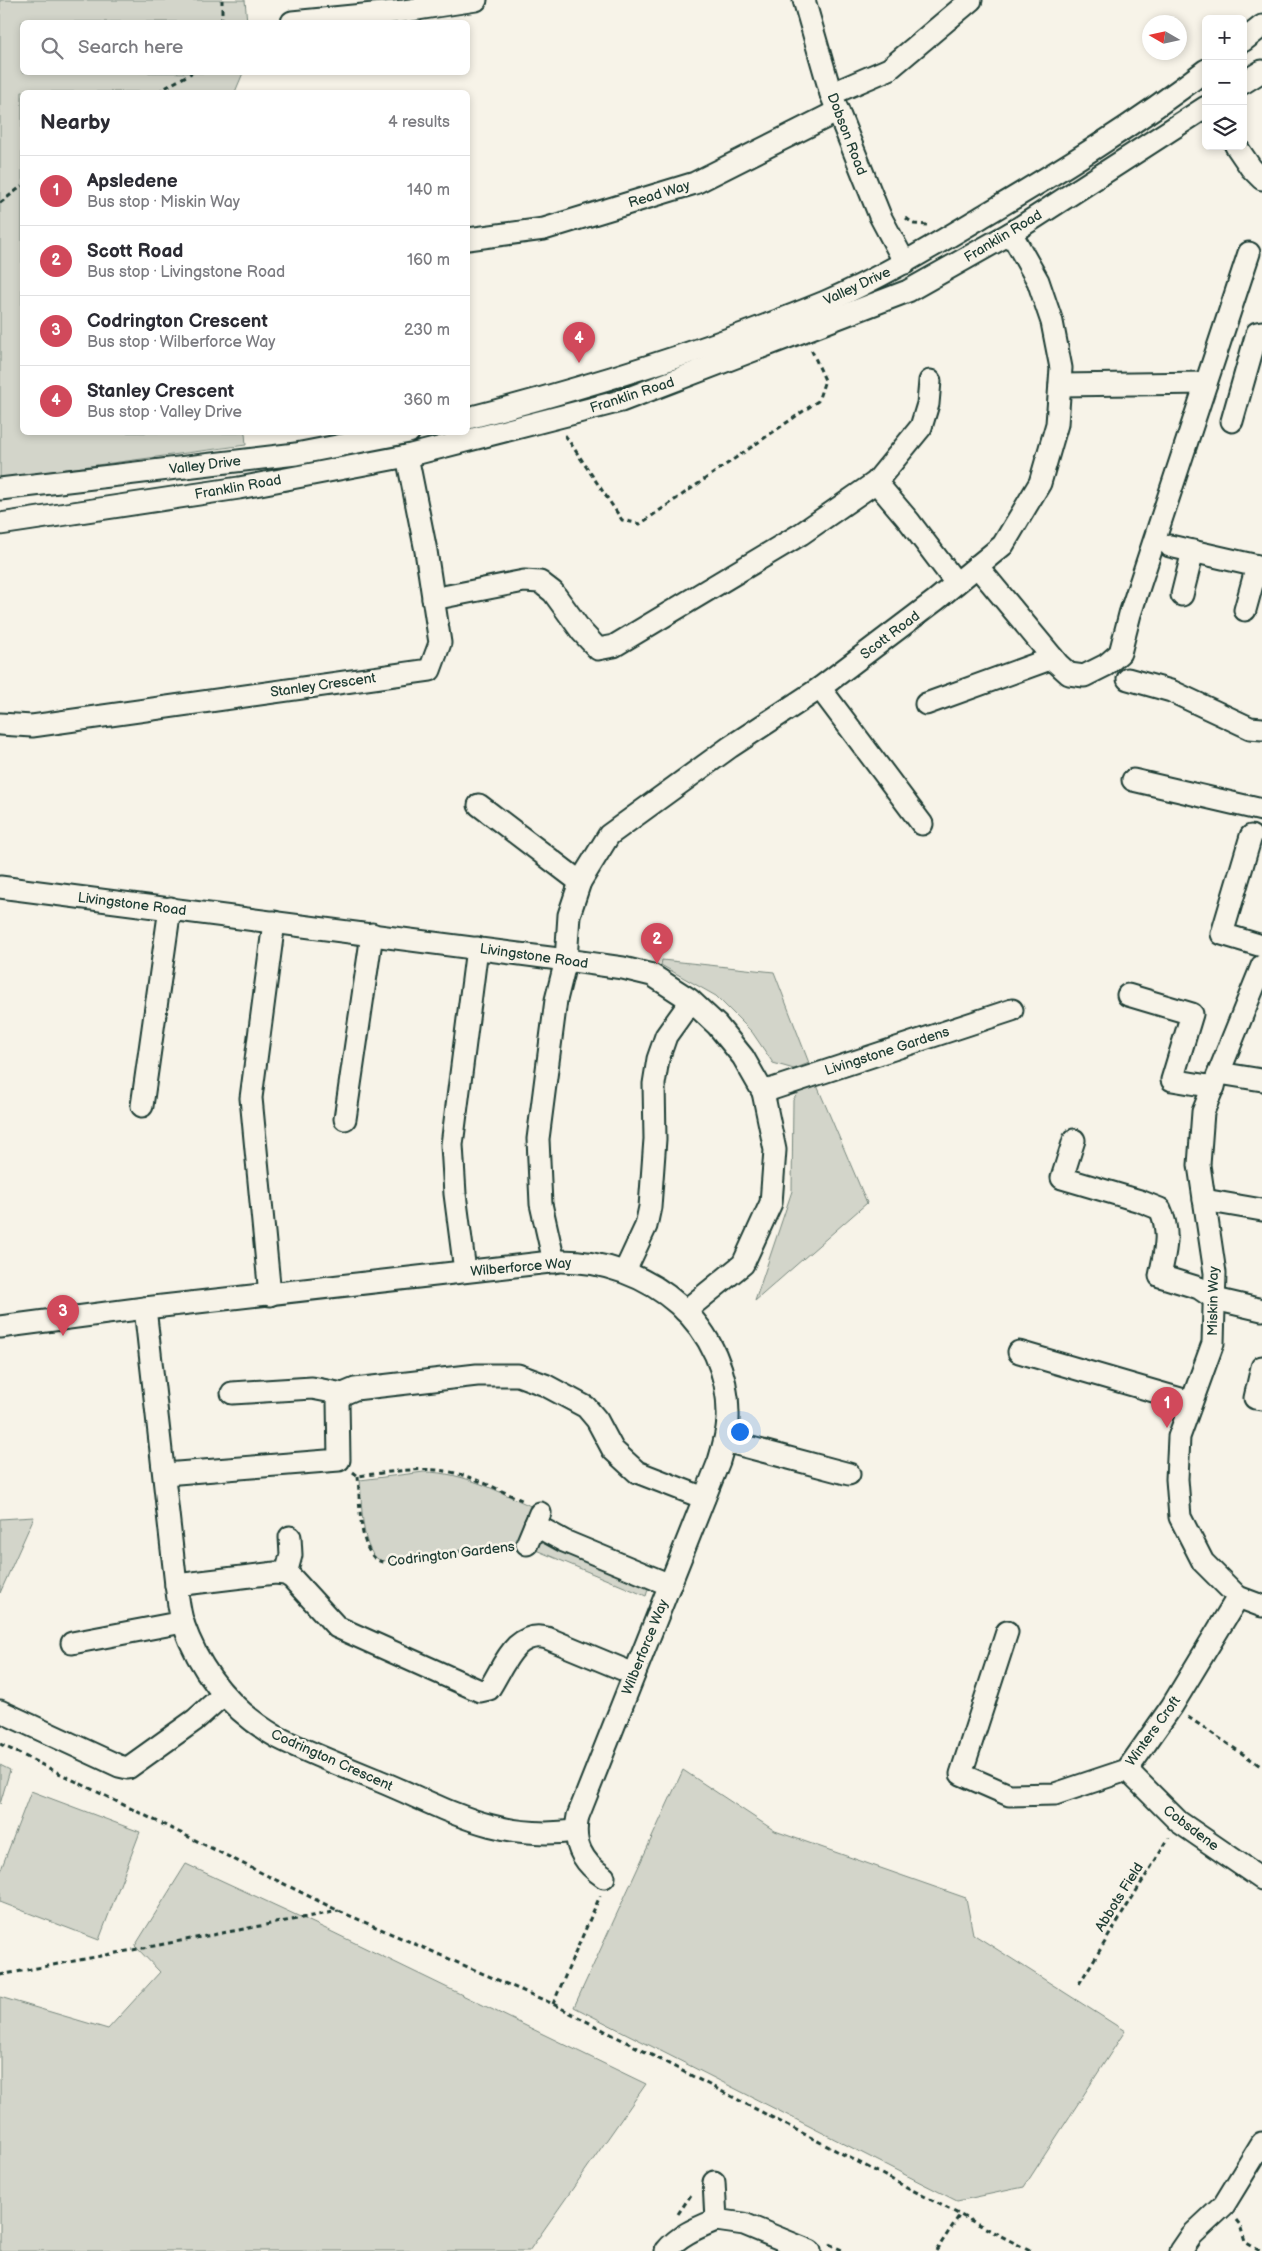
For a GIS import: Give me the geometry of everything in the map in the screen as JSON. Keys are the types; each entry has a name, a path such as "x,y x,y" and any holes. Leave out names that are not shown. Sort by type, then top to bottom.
{"street":[{"path":"312,20 404,11 476,0"},
{"name":"Dobson Road","path":"804,0 834,103 880,216 904,263"},
{"name":"Read Way","path":"470,239 544,229 694,183 834,103 889,69 970,0"},
{"path":"1247,38 1262,26"},
{"path":"1247,80 1262,71"},
{"name":"Valley Drive","path":"470,417 589,386 715,344 826,301 904,263 1090,152 1202,73"},
{"name":"Franklin Road","path":"0,524 240,488 407,456 621,401 908,291 1011,233 1202,110"},
{"path":"1240,150 1258,171"},
{"name":"Scott Road","path":"554,1262 541,1204 538,1139 556,1000 566,960 569,915 580,882 609,834 730,747 820,688 956,583 1003,544 1040,483 1057,424 1061,368 1052,322 1038,281 1011,233"},
{"path":"977,566 1053,658 1069,674 1084,676 1106,665 1120,653 1130,614 1249,253"},
{"path":"1232,421 1257,333 1262,332"},
{"path":"433,599 524,581 540,582 553,592 582,632 598,649 614,646 801,534 876,482 921,427 928,404 930,381"},
{"path":"1060,385 1206,383"},
{"name":"Valley Drive","path":"0,489 296,454 394,435"},
{"name":"Stanley Crescent","path":"0,724 32,726 430,670 440,643 407,456"},
{"path":"876,482 909,521 956,583"},
{"path":"1170,546 1259,566 1245,610"},
{"path":"1182,595 1193,551"},
{"path":"926,704 1053,658"},
{"path":"1128,679 1171,690 1250,728 1262,729"},
{"path":"820,688 922,824"},
{"path":"1133,780 1262,810"},
{"path":"479,806 580,882"},
{"path":"1251,836 1222,934 1262,946"},
{"name":"Livingstone Road","path":"0,888 477,948 623,968 652,975 691,1001 717,1025 744,1057 763,1092 775,1150 771,1203 743,1264 685,1311"},
{"path":"142,1106 170,908"},
{"path":"270,1295 251,1098 274,922"},
{"path":"345,1119 372,934"},
{"path":"465,1271 455,1194 452,1145 477,948"},
{"name":"Miskin Way","path":"1262,966 1203,1112 1200,1165 1215,1273 1213,1343 1179,1437 1177,1479 1180,1517 1203,1562 1238,1597 1262,1606"},
{"path":"1128,995 1192,1014 1172,1080 1262,1080"},
{"path":"625,1271 646,1226 650,1207 655,1139 654,1084 658,1058 666,1036 691,1001"},
{"name":"Livingstone Gardens","path":"763,1092 1012,1010"},
{"path":"1074,1140 1062,1178 1140,1201 1160,1209 1166,1222 1167,1239 1160,1276 1199,1288 1214,1300 1262,1310"},
{"path":"1204,1200 1262,1210"},
{"name":"Wilberforce Way","path":"0,1326 554,1262 590,1263 625,1271 652,1284 685,1311 702,1333 719,1367 727,1408 725,1441 580,1810 576,1832 577,1846 583,1858 604,1877"},
{"name":"Codrington Crescent","path":"145,1308 176,1585 183,1622 205,1669 223,1695 252,1721 281,1739 467,1819 517,1832 549,1834 576,1832"},
{"path":"1019,1352 1191,1402"},
{"path":"1262,1367 1255,1398 1262,1399"},
{"path":"165,1474 339,1460 338,1402 343,1394 355,1388 495,1374 518,1375 545,1385 586,1407 597,1420 613,1450 634,1470 704,1498"},
{"path":"232,1393 312,1388 343,1394"},
{"path":"725,1441 849,1474"},
{"path":"530,1526 670,1585"},
{"path":"286,1574 291,1555 290,1537"},
{"path":"176,1585 275,1573 286,1574 335,1626 480,1691 490,1688 518,1644 526,1639 535,1637 547,1638 634,1674"},
{"name":"Winters Croft","path":"1007,1632 961,1774 1009,1795 1054,1794 1127,1770 1172,1706 1238,1597"},
{"path":"72,1643 183,1622"},
{"path":"0,1711 119,1766 128,1768 195,1720 223,1695"},
{"name":"Cobsdene","path":"1127,1770 1179,1822 1262,1879"},
{"path":"1186,2243 1224,2205 1262,2143"},
{"path":"714,2182 716,2220"},
{"path":"666,2251 673,2243 694,2229 716,2220 744,2224 810,2251"}],"path":[{"path":"222,0 222,20"},
{"path":"162,90 188,75"},
{"path":"0,203 20,188"},
{"path":"904,214 910,222 931,224"},
{"path":"555,418 622,520 640,524 818,401 825,380 803,332"},
{"path":"339,1460 358,1476 426,1469 447,1471 471,1479 530,1526"},
{"name":"Codrington Gardens","path":"358,1476 363,1537 370,1554 377,1561 386,1562 530,1526"},
{"path":"1172,1706 1262,1767"},
{"path":"0,1744 340,1911 553,2004 959,2216 1030,2251"},
{"name":"Abbots Field","path":"1079,1984 1179,1822"},
{"path":"553,2004 607,1878 604,1877"},
{"path":"0,1975 340,1911"},
{"path":"1224,2205 1240,2225 1245,2242 1260,2251"},
{"path":"936,2251 959,2216"}],"shaded area":[{"path":"0,0 245,0 247,20 20,20 20,75 242,75 236,90 20,90 20,435 245,435 246,445 0,478"},
{"path":"662,960 774,972 809,1063 794,1069 773,1063 752,1032 716,996 661,965"},
{"path":"816,1083 867,1203 755,1301 792,1191 793,1100 801,1089"},
{"path":"424,1472 453,1475 467,1479 535,1508 519,1542 383,1561 375,1557 366,1539 360,1480"},
{"path":"34,1517 0,1593 0,1519"},
{"path":"539,1539 650,1583 646,1596 531,1548"},
{"path":"0,1765 10,1770 0,1804"},
{"path":"683,1770 775,1831 966,1898 973,1934 1125,2031 1024,2187 957,2201 574,2007"},
{"path":"31,1791 140,1832 99,1940 0,1902 0,1872"},
{"path":"186,1864 324,1928 646,2084 529,2251 0,2251 0,1997 108,2029 160,1972 135,1946"}],"place":[{"name":"Stanley Crescent","path":"579,363"},
{"name":"Scott Road","path":"657,964"},
{"name":"Codrington Crescent","path":"63,1336"},
{"name":"Apsledene","path":"1167,1428"}]}
